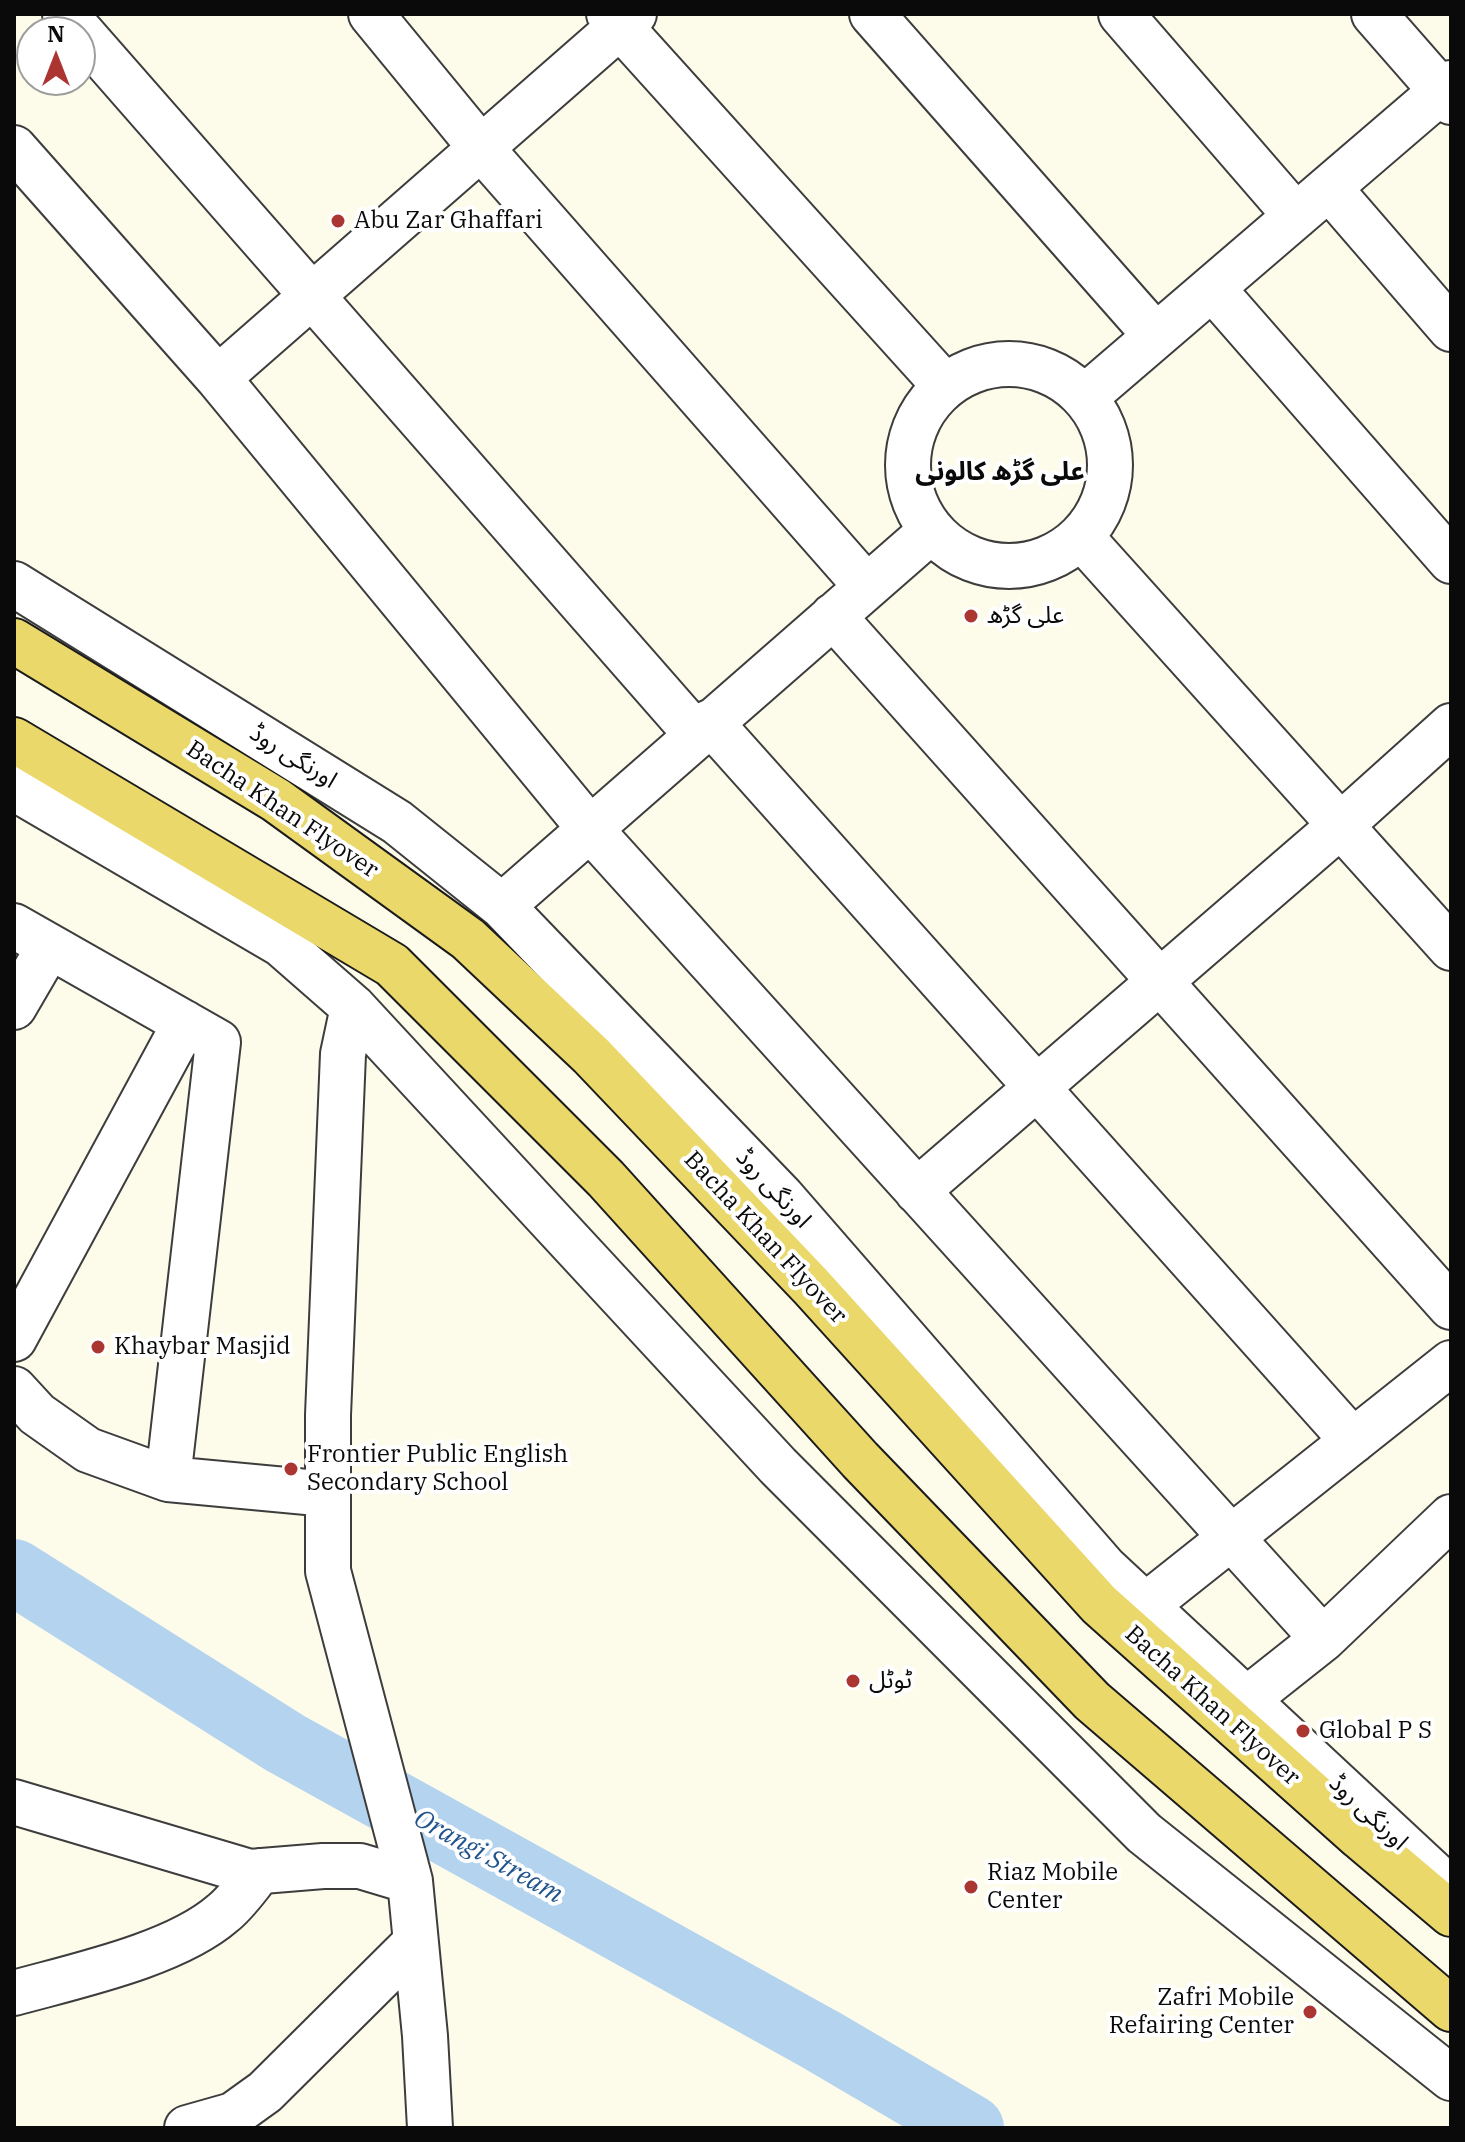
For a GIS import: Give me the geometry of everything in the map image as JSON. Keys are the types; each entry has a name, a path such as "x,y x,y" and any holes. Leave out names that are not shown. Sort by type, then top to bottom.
{"main road":[{"name":"Bacha Khan Flyover","path":"14,641 276,800 468,939 591,1055 811,1286 1099,1604 1451,1914"},
{"path":"14,740 392,965 606,1179 860,1460 1092,1701 1451,2009"}],"street":[{"path":"65,14 312,296 703,728 1037,1087 1353,1441"},
{"path":"371,14 481,148 866,586"},
{"path":"872,14 1156,336"},
{"path":"1121,14 1296,216"},
{"path":"1085,397 1329,188 1448,92 1374,14"},
{"path":"218,378 481,148 621,18 945,386"},
{"path":"14,148 218,378 590,829 1323,1639"},
{"path":"1329,188 1451,329"},
{"path":"1212,288 1451,561"},
{"path":"1001,364 1032,366 1060,377 1085,397 1101,422 1110,452 1110,468 1109,483 1099,513 1081,537 1054,556 1021,566 988,564 957,552 931,531 915,503 907,472 910,440 923,411 945,386 971,371 1001,364"},
{"path":"502,906 931,531"},
{"path":"1081,537 1451,948"},
{"name":"اورنگی روڈ","path":"14,584 397,822 502,906 782,1197 1104,1567 1451,1890"},
{"path":"833,616 1451,1307"},
{"path":"917,1191 1341,825 1451,726"},
{"path":"14,788 281,944 353,1007 778,1466 1144,1833 1451,2078"},
{"path":"14,1007 32,937 218,1042 168,1479"},
{"path":"353,1007 343,1054 328,1415 328,1571 410,1881 425,2036 430,2128"},
{"path":"14,1339 185,1023"},
{"path":"1145,1606 1451,1363"},
{"path":"14,1389 37,1414 88,1450 168,1479 328,1494"},
{"path":"1246,1700 1323,1639 1451,1517"},
{"path":"14,1802 250,1872 360,1866 410,1881"},
{"path":"14,1993 136,1958 188,1934 223,1914 260,1871"},
{"path":"187,2128 233,2115 234,2119 416,1942"}],"waterway":[{"name":"Orangi Stream","path":"14,1572 285,1743 821,2040 971,2128"}],"place":[{"name":"Abu Zar Ghaffari","path":"338,221"},
{"name":"علی گڑھ","path":"971,616"},
{"name":"Khaybar Masjid","path":"98,1347"},
{"name":"Frontier Public English Secondary School","path":"291,1469"},
{"name":"ٹوٹل","path":"853,1681"},
{"name":"Global P S","path":"1303,1731"},
{"name":"Riaz Mobile Center","path":"971,1887"},
{"name":"Zafri Mobile Refairing Center","path":"1310,2012"}],"district":[{"name":"علی گڑھ کالونی","path":"1000,472"}]}
